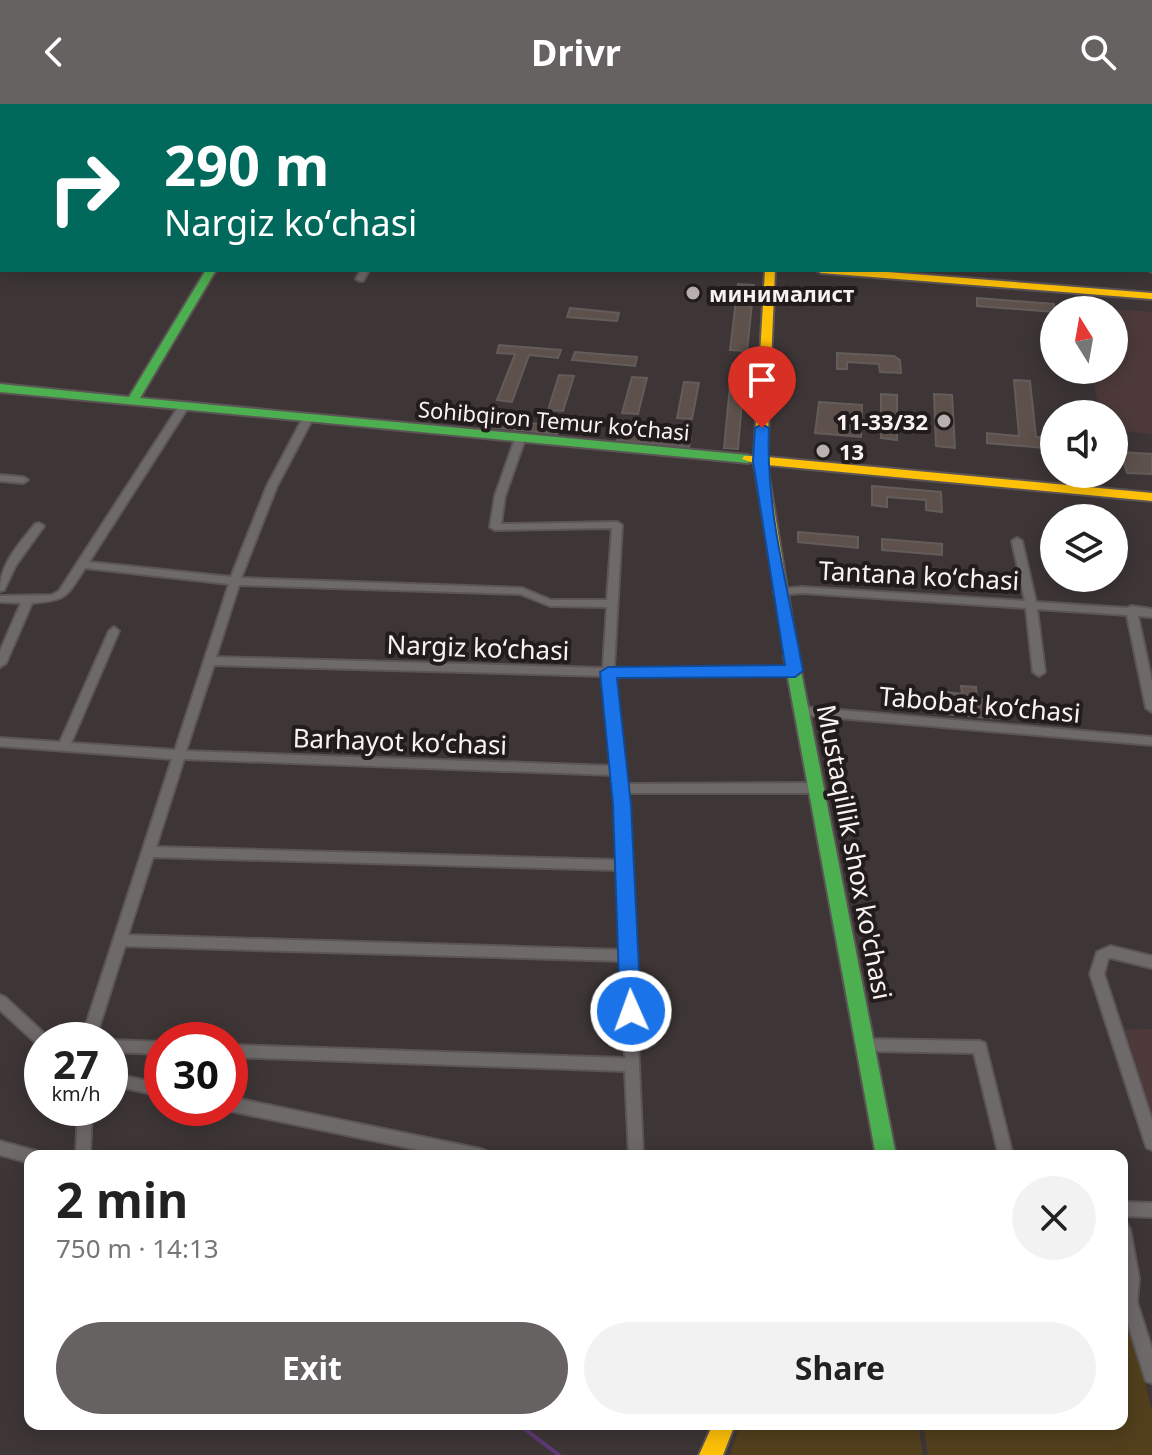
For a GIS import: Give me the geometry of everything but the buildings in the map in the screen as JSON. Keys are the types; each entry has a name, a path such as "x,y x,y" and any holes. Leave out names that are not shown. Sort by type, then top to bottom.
{"main road":[{"path":"132,401 210,272"},
{"name":"Mustaqillik shox ko'chasi","path":"770,272 760,461 779,592 868,1045 885,1150"},
{"path":"878,272 964,275 1152,296"},
{"name":"Sohibqiron Temur koʻchasi","path":"0,388 1152,497"},
{"path":"711,1455 721,1430"}],"street":[{"path":"0,599 28,600 59,596 184,406"},
{"path":"94,1022 235,581 272,486 308,418"},
{"path":"520,439 500,496 495,527 617,525 608,672 621,789 636,1150"},
{"path":"0,478 23,480"},
{"path":"0,588 11,564 39,526"},
{"path":"1017,541 1031,604 1029,611 1039,672"},
{"path":"81,564 235,581 522,591 550,603 613,604"},
{"name":"Tantana koʻchasi","path":"779,592 802,590 1152,613"},
{"path":"0,663 28,600"},
{"path":"1131,610 1152,708"},
{"path":"64,746 114,631"},
{"name":"Nargiz koʻchasi","path":"209,661 608,672 795,671"},
{"name":"Tabobat koʻchasi","path":"804,711 1152,741"},
{"name":"Barhayot koʻchasi","path":"0,742 179,755 619,771"},
{"path":"621,789 817,788"},
{"path":"147,852 625,865"},
{"path":"119,940 629,956"},
{"path":"1152,962 1110,952 1102,956 1097,974 1152,1143"},
{"path":"0,1001 24,1023"},
{"path":"868,1045 980,1047 1005,1150"},
{"path":"248,1052 633,1065"},
{"path":"248,1108 452,1150"},
{"path":"83,1150 84,1126"},
{"path":"0,1148 24,1154"},
{"path":"1128,1209 1152,1210"},
{"path":"1128,1262 1131,1278 1129,1302 1152,1375"}],"shaded area":[{"path":"1128,310 1152,312 1152,434 1128,431 1128,400 1097,400 1094,384 1128,384"},
{"path":"1152,1029 1152,1113 1125,1030"},
{"path":"1128,1318 1152,1411 1152,1455 928,1455 924,1430 1128,1430"},
{"path":"738,1430 919,1430 923,1455 730,1455"}],"waterway":[{"path":"526,1430 559,1455"}],"traffic: fast":[{"path":"132,401 210,272"},
{"path":"0,388 748,459"},
{"path":"791,656 885,1150"}],"traffic: slow":[{"path":"770,272 760,461 791,656"},
{"path":"846,272 1152,296"},
{"path":"748,459 1152,497"},
{"path":"711,1455 721,1430"}],"place":[{"name":"минималист","path":"693,293"},
{"name":"11-33/32","path":"944,421"},
{"name":"13","path":"823,451"}],"route":[{"path":"631,1011 622,805 608,672 795,671 779,592 760,461 762,428"}]}
